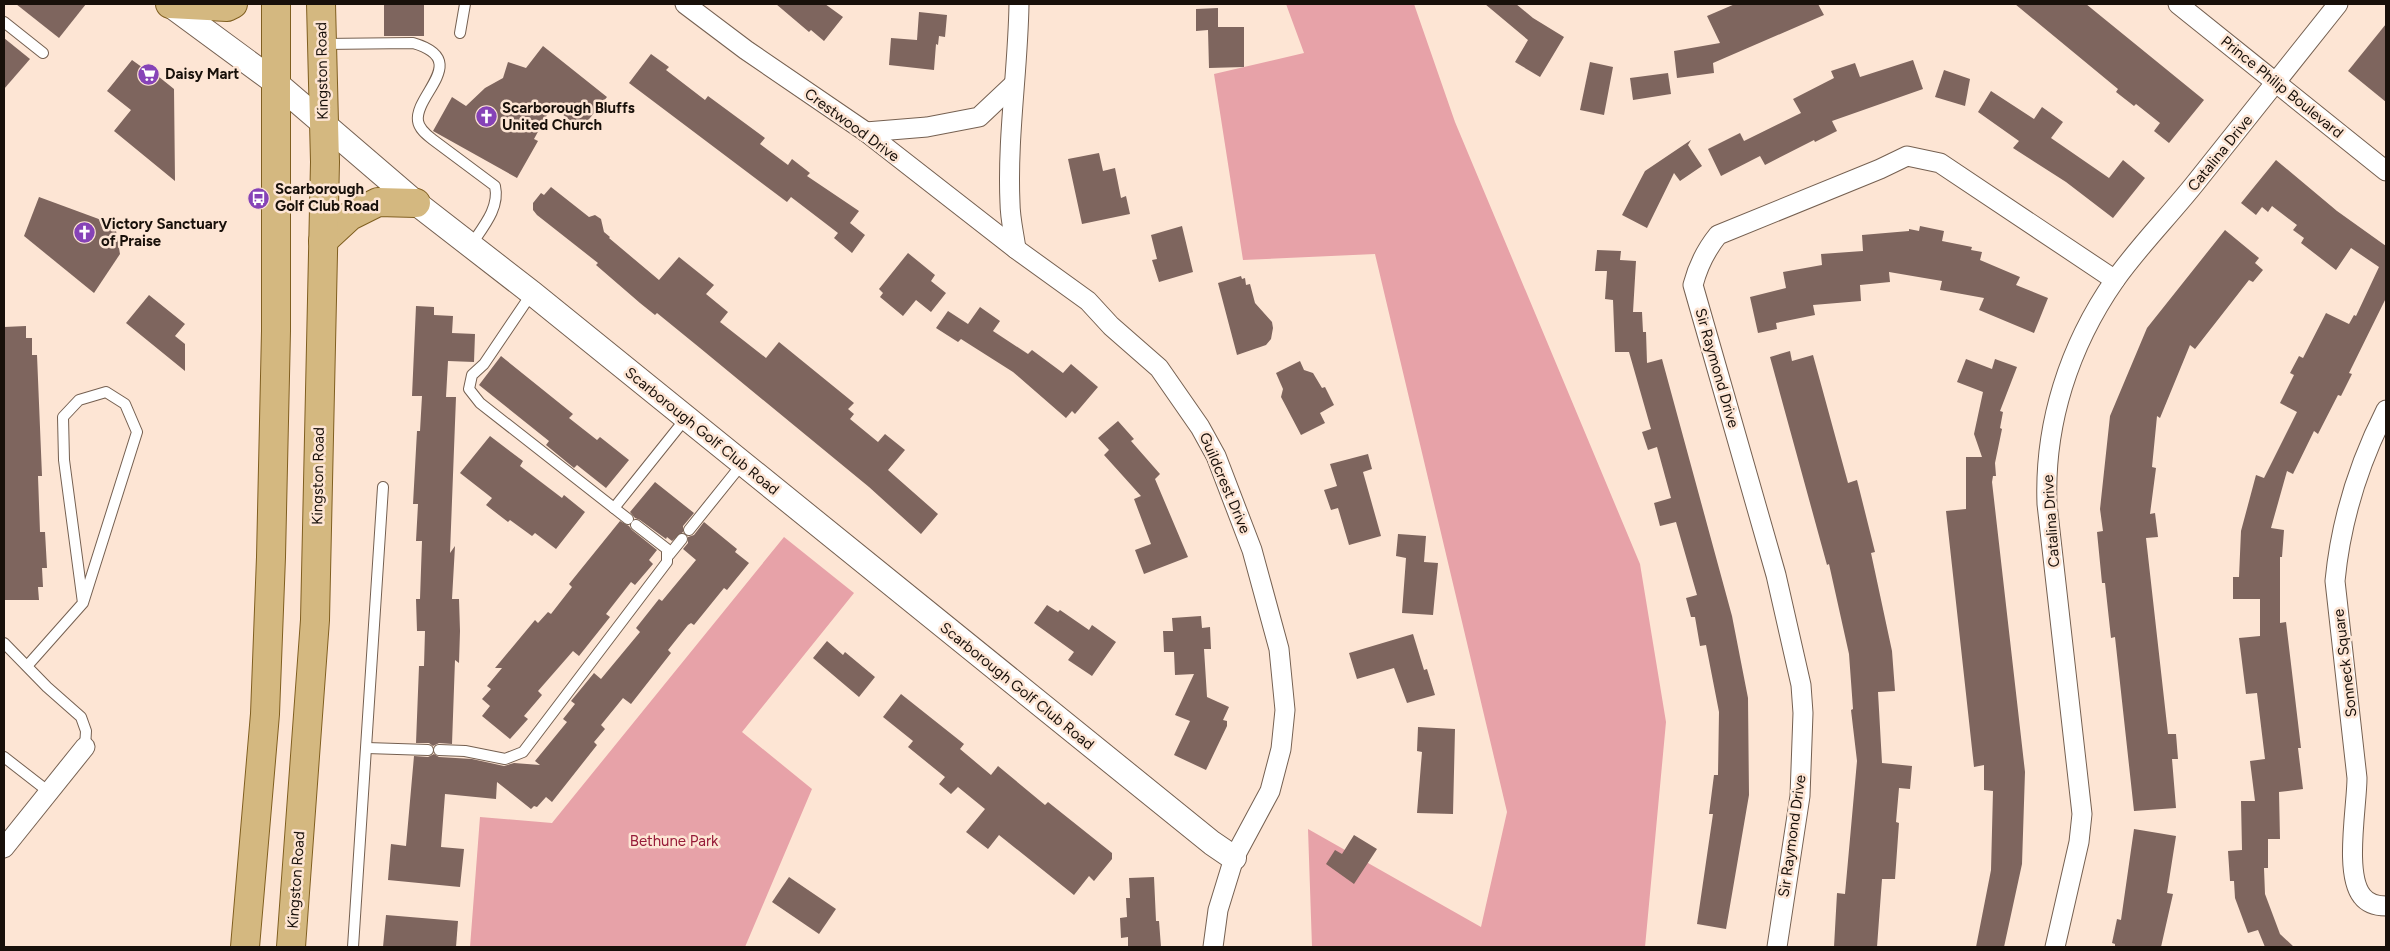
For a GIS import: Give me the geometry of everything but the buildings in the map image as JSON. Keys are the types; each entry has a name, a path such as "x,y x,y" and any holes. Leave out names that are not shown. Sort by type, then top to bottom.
{"main road":[{"path":"170,4 227,7 233,4"},
{"path":"245,947 265,714 271,557 276,331 276,4"},
{"name":"Kingston Road","path":"291,947 315,620 323,241 321,4"},
{"path":"323,241 350,216 378,202 416,203"}],"street":[{"name":"Scarborough Golf Club Road","path":"170,4 276,82 416,203 532,293 1212,843 1234,858"},
{"name":"Crestwood Drive","path":"685,4 733,41 866,132 1016,249"},
{"path":"1016,249 1010,204 1013,85 1019,42 1019,4"},
{"name":"Prince Philip Boulevard","path":"2178,4 2386,171"},
{"name":"Catalina Drive","path":"2056,947 2079,842 2082,814 2049,532 2046,480 2058,400 2071,359 2082,333 2115,280 2338,4"},
{"path":"866,132 927,127 979,117 1013,85"},
{"name":"Sir Raymond Drive","path":"1777,947 1800,796 1803,713 1801,685 1776,575 1693,286 1698,266 1706,250 1718,235 1880,170 1907,156 1940,163 2115,280"},
{"name":"Guildcrest Drive","path":"1016,249 1088,301 1110,326 1159,368 1180,394 1212,448 1252,550 1280,649 1285,710 1281,749 1270,791 1234,858 1218,910 1213,947"},
{"name":"Sonneck Square","path":"2386,410 2367,448 2356,476 2338,551 2335,581 2357,778 2357,800 2352,832 2355,879 2362,896 2375,905 2386,906"},
{"path":"4,848 85,748"}],"lane":[{"path":"460,33 465,4"},
{"path":"4,22 43,53"},
{"path":"321,44 413,43 424,46 434,54 439,64 437,80 421,107 418,121 422,131 496,186 498,197 490,216 470,246"},
{"path":"532,293 484,364 472,375 469,389 480,403 665,548 669,556"},
{"path":"28,665 83,603 137,432 125,404 106,392 78,400 63,417 64,460 83,603"},
{"path":"614,508 686,418"},
{"path":"689,530 742,464"},
{"path":"353,947 383,486"},
{"path":"367,748 465,751 505,759 523,752 668,562 669,556 682,539"},
{"path":"4,642 47,687 81,717 86,731 85,748"},
{"path":"4,757 48,792"}],"green space":[{"path":"1286,4 1414,4 1455,122 1640,564 1666,722 1645,947 1312,947 1308,829 1481,927 1507,812 1375,254 1243,260 1214,74 1304,53"},
{"name":"Bethune Park","path":"784,537 854,593 742,732 812,789 745,947 470,947 480,817 552,823"}],"place":[{"name":"Daisy Mart","path":"149,74"},
{"name":"Scarborough Bluffs United Church","path":"486,117"},
{"name":"Scarborough Golf Club Road","path":"259,198"},
{"name":"Victory Sanctuary of Praise","path":"85,233"}]}
